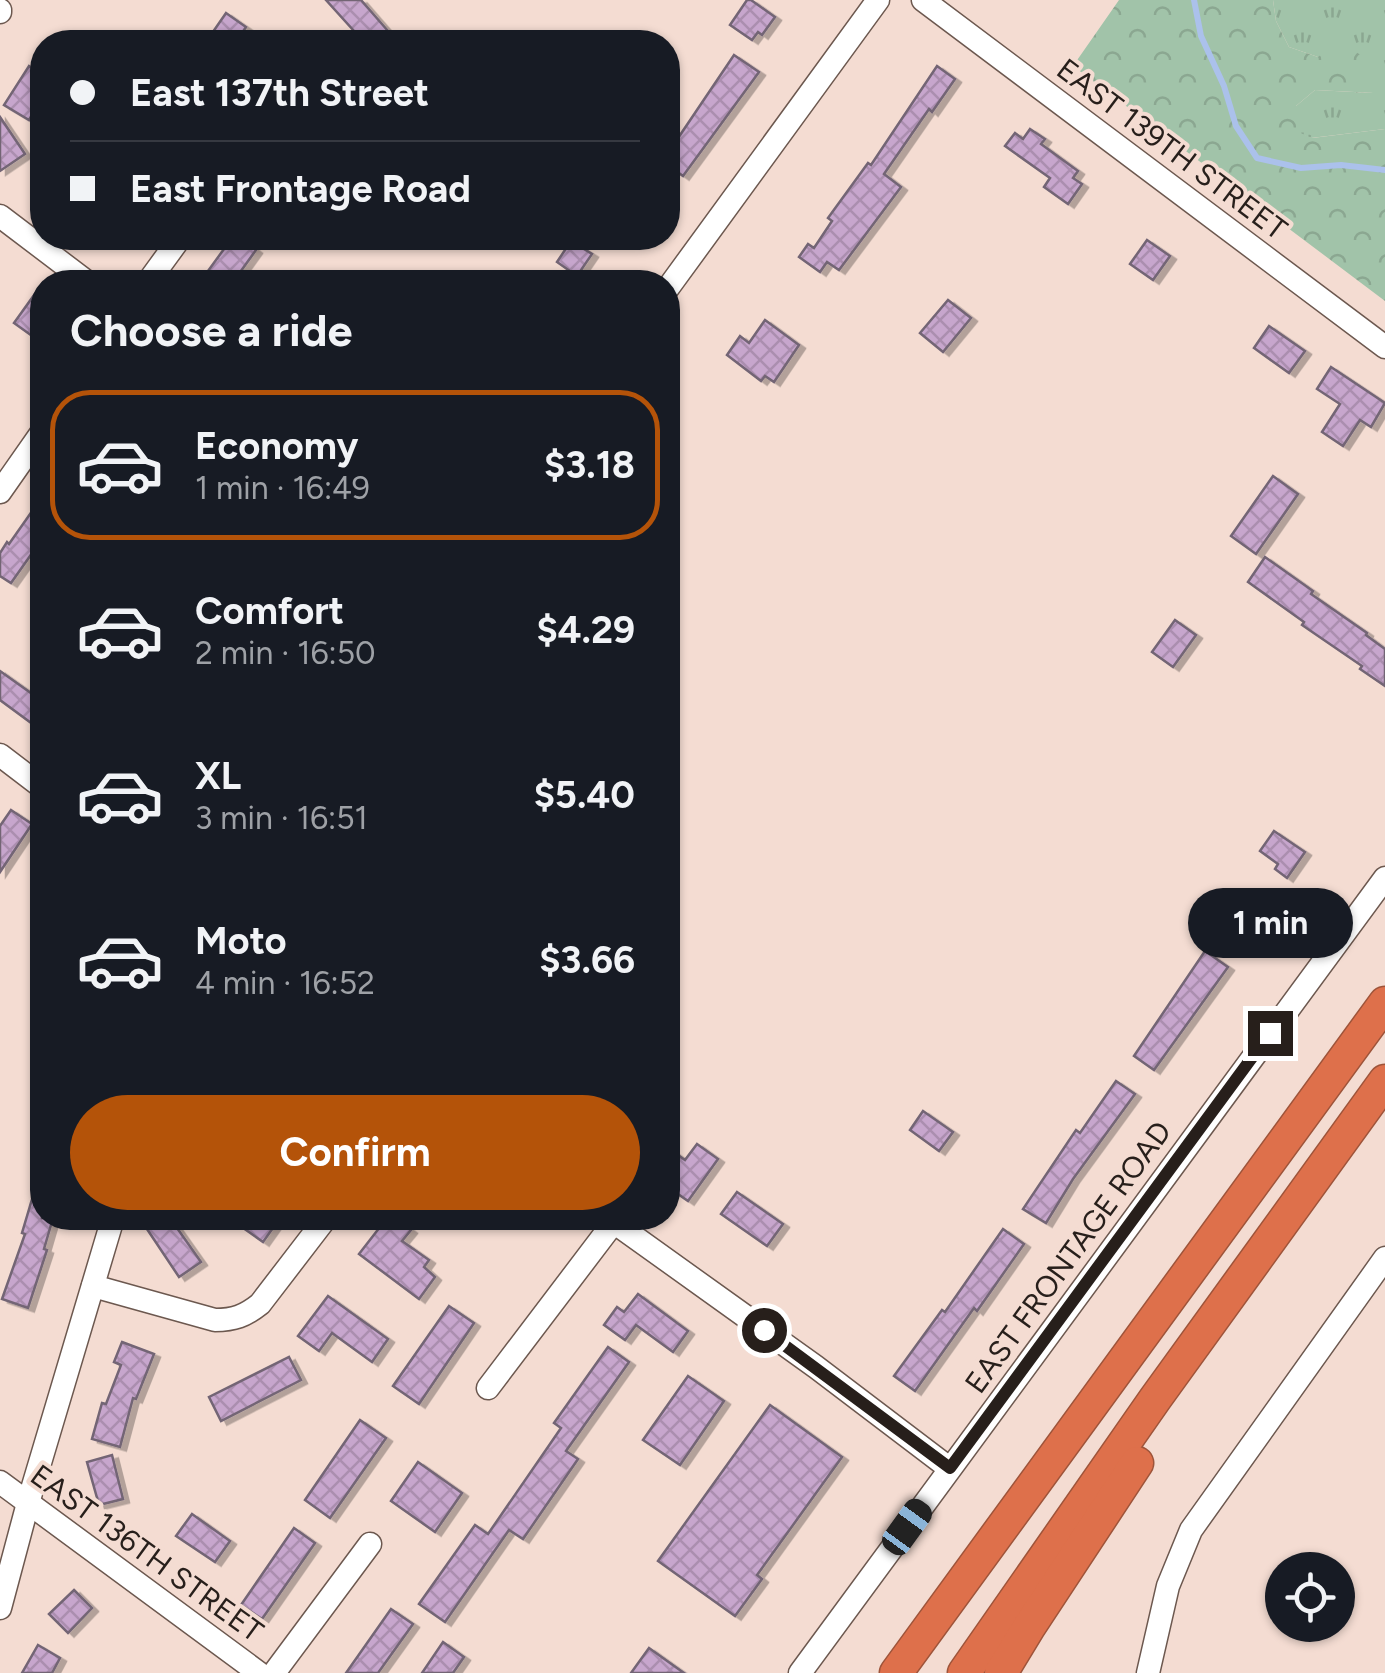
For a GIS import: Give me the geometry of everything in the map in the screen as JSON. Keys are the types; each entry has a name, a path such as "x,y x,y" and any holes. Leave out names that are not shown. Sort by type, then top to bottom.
{"highway":[{"path":"896,1673 1385,1003"},
{"path":"964,1673 1385,1081"},
{"path":"1002,1673 1137,1463 1155,1400"}],"street":[{"path":"680,272 878,0"},
{"name":"EAST 139TH STREET","path":"923,0 1385,346"},
{"path":"0,216 30,239"},
{"path":"45,250 71,270"},
{"path":"0,492 30,449"},
{"path":"0,755 30,778"},
{"name":"EAST FRONTAGE ROAD","path":"800,1673 1385,878"},
{"path":"0,1608 110,1230"},
{"path":"93,1286 215,1320 232,1320 247,1315 260,1304 317,1230"},
{"path":"488,1388 604,1230"},
{"path":"625,1230 950,1468"},
{"path":"1148,1673 1168,1586 1191,1530 1385,1258"},
{"name":"EAST 136TH STREET","path":"0,1482 259,1673"},
{"path":"274,1673 370,1544"}],"green space":[{"path":"1119,0 1273,0 1276,21 1289,47 1318,57 1342,39 1368,62 1374,93 1315,90 1296,106 1296,131 1312,138 1385,129 1385,301 1073,66"},
{"path":"1273,0 1385,0 1385,129 1311,138 1296,132 1296,106 1315,90 1373,93 1318,57 1289,47 1276,21"}],"building":[{"path":"326,0 361,0 387,30 353,30"},
{"path":"747,0 775,17 762,35 758,32 752,40 730,25"},
{"path":"226,13 246,27 244,30 214,30"},
{"path":"734,55 759,72 683,176 680,135"},
{"path":"29,66 29,120 4,105"},
{"path":"937,66 955,79 884,174 901,187 839,270 827,262 820,272 799,257 808,244 814,248 832,221 828,218 868,163 871,165"},
{"path":"0,117 25,154 0,171"},
{"path":"1030,129 1045,139 1041,144 1078,171 1073,178 1082,184 1068,204 1044,187 1050,178 1005,146 1015,133 1023,139"},
{"path":"1147,240 1170,256 1153,280 1130,264"},
{"path":"223,250 256,250 242,270 209,270"},
{"path":"565,250 586,250 592,254 581,270 568,270 557,262"},
{"path":"948,300 971,318 943,352 920,333"},
{"path":"30,301 30,334 14,323"},
{"path":"765,320 799,345 774,382 765,376 761,381 727,355 740,336 749,343"},
{"path":"1269,326 1305,351 1289,373 1254,348"},
{"path":"1331,367 1385,403 1371,427 1360,420 1343,446 1322,432 1340,404 1317,389"},
{"path":"1273,476 1298,494 1256,554 1231,536"},
{"path":"30,514 30,556 11,583 0,576 0,553"},
{"path":"1265,557 1385,649 1385,686 1248,582"},
{"path":"1175,620 1196,635 1173,667 1152,652"},
{"path":"0,671 30,692 30,722 0,700"},
{"path":"11,810 30,823 0,872 0,826"},
{"path":"1274,831 1305,852 1287,878 1275,869 1278,864 1260,851"},
{"path":"1246,893 1268,908 1249,937 1221,918 1232,902 1237,906"},
{"path":"1205,951 1228,967 1154,1070 1134,1056"},
{"path":"1116,1081 1135,1094 1046,1223 1023,1209 1076,1130 1080,1133"},
{"path":"923,1111 953,1132 939,1151 910,1130"},
{"path":"697,1144 718,1159 688,1201 680,1195 680,1156 685,1160"},
{"path":"737,1192 783,1224 767,1246 721,1214"},
{"path":"30,1206 30,1230 50,1230 28,1308 2,1299 25,1234 22,1233"},
{"path":"1003,1229 1024,1244 915,1391 894,1376"},
{"path":"148,1230 178,1230 201,1262 179,1277"},
{"path":"246,1230 272,1230 263,1242"},
{"path":"378,1230 411,1230 402,1241 429,1260 424,1267 435,1277 419,1299 359,1254"},
{"path":"638,1294 688,1331 673,1352 636,1325 625,1340 604,1325 617,1307 624,1312"},
{"path":"328,1296 388,1339 372,1362 332,1333 319,1351 298,1336"},
{"path":"449,1306 474,1323 419,1404 393,1386"},
{"path":"122,1342 154,1354 136,1399 133,1398 120,1447 92,1439 102,1403 106,1404 121,1365 114,1362"},
{"path":"608,1347 629,1362 566,1451 578,1459 523,1539 509,1530 445,1622 419,1604 475,1525 488,1534 561,1428 554,1423"},
{"path":"289,1357 301,1380 221,1421 209,1397"},
{"path":"688,1376 724,1401 680,1465 643,1440"},
{"path":"770,1405 842,1457 757,1575 762,1579 735,1616 658,1561"},
{"path":"360,1420 386,1438 330,1518 305,1500"},
{"path":"112,1455 123,1499 99,1505 87,1462"},
{"path":"418,1462 462,1493 435,1532 391,1501"},
{"path":"192,1514 230,1541 215,1562 176,1536"},
{"path":"294,1528 315,1543 262,1619 241,1605"},
{"path":"74,1590 92,1608 68,1633 49,1614"},
{"path":"391,1609 413,1624 378,1673 346,1673"},
{"path":"443,1642 464,1657 453,1673 422,1673"},
{"path":"38,1645 60,1658 52,1673 22,1673"},
{"path":"649,1648 684,1673 631,1673"}],"waterway":[{"path":"1194,0 1201,36 1224,86 1236,126 1257,158 1301,168 1341,165 1385,170"}],"route":[{"path":"764,1330 950,1468 1270,1033"}]}
